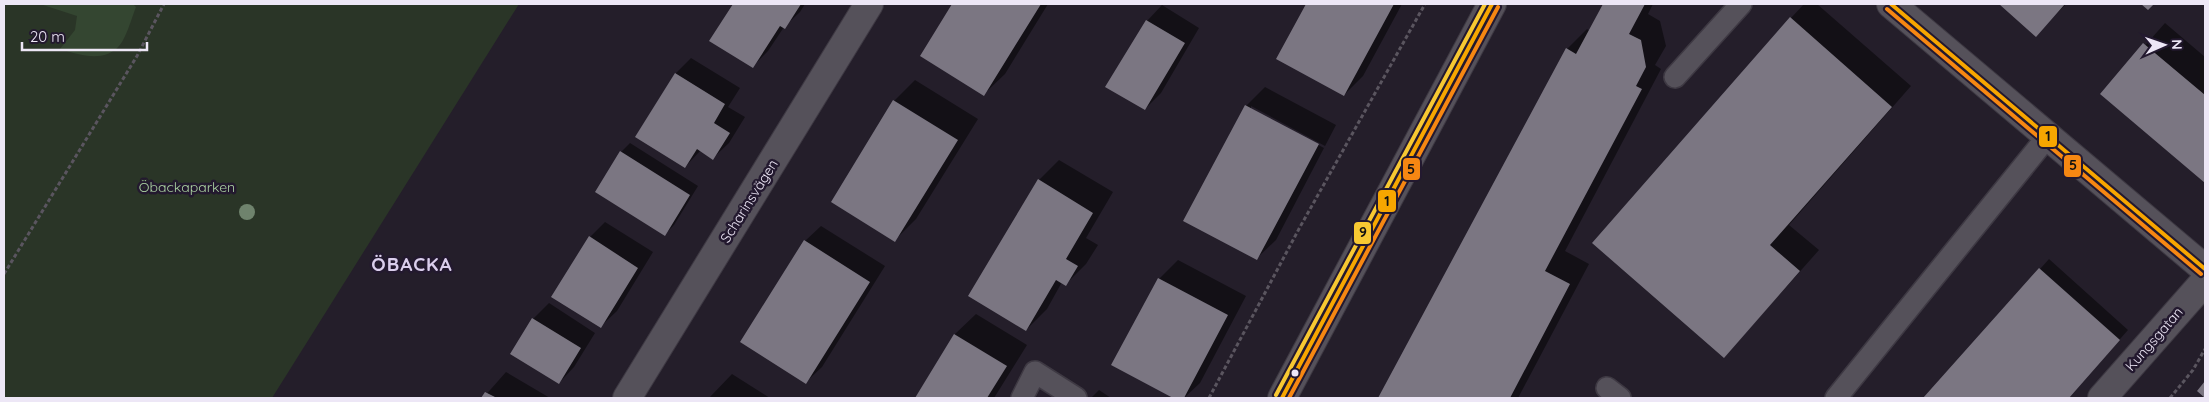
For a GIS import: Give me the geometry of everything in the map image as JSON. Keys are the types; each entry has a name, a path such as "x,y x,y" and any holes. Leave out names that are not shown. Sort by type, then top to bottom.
{"street":[{"name":"Scharinsvägen","path":"627,398 869,4"},
{"path":"1282,398 1492,4"},
{"path":"1891,4 2205,268"},
{"name":"Kungsgatan","path":"2102,398 2205,281"}],"lane":[{"path":"1675,77 1741,4"},
{"path":"1836,398 2048,136"},
{"path":"1022,398 1035,372 1076,398"}],"path":[{"path":"4,274 137,56 164,4"},
{"path":"1209,398 1300,227 1425,4"},
{"path":"2170,398 2193,370 2205,349"}],"green space":[{"name":"Öbackaparken","path":"4,4 519,4 272,398 4,398"},
{"path":"40,4 133,4 136,7 122,43 106,54 91,56 60,49 75,30 77,16"}],"building":[{"path":"733,4 801,4 785,29 780,26 753,68 709,41"},
{"path":"952,4 1041,4 984,96 920,56"},
{"path":"1306,4 1394,4 1344,96 1276,59"},
{"path":"1603,4 1645,4 1629,34 1641,40 1646,67 1636,86 1642,89 1545,271 1570,284 1510,398 1378,398 1566,48 1576,54"},
{"path":"1999,4 2065,4 2036,37"},
{"path":"2141,4 2154,4 2148,10"},
{"path":"1790,17 1892,107 1770,245 1800,271 1724,358 1592,243"},
{"path":"1146,20 1185,43 1145,110 1105,87"},
{"path":"2143,43 2205,95 2205,183 2100,94"},
{"path":"675,73 725,104 714,123 730,133 713,160 697,149 685,168 635,137"},
{"path":"893,100 958,140 895,242 831,202"},
{"path":"1245,105 1319,144 1257,260 1183,221"},
{"path":"620,151 690,195 665,236 595,192"},
{"path":"1038,179 1093,213 1066,259 1078,266 1066,286 1056,280 1026,331 968,296"},
{"path":"589,236 638,268 601,328 551,297"},
{"path":"804,240 870,282 806,384 740,342"},
{"path":"2039,268 2120,340 2069,398 1923,398"},
{"path":"1158,278 1228,315 1184,398 1173,398 1111,365"},
{"path":"532,318 581,348 559,384 510,354"},
{"path":"954,334 1007,366 987,398 915,398"},
{"path":"2205,381 2205,398 2197,391"},
{"path":"485,392 497,398 481,398"}],"transit line":[{"name":"9","path":"1276,395 1485,4"},
{"name":"1","path":"1282,398 1492,4"},
{"name":"1","path":"1891,4 2205,269"},
{"name":"5","path":"1289,398 1498,7"},
{"name":"5","path":"1887,9 2201,274"}],"district":[{"name":"ÖBACKA","path":"412,264"}]}
